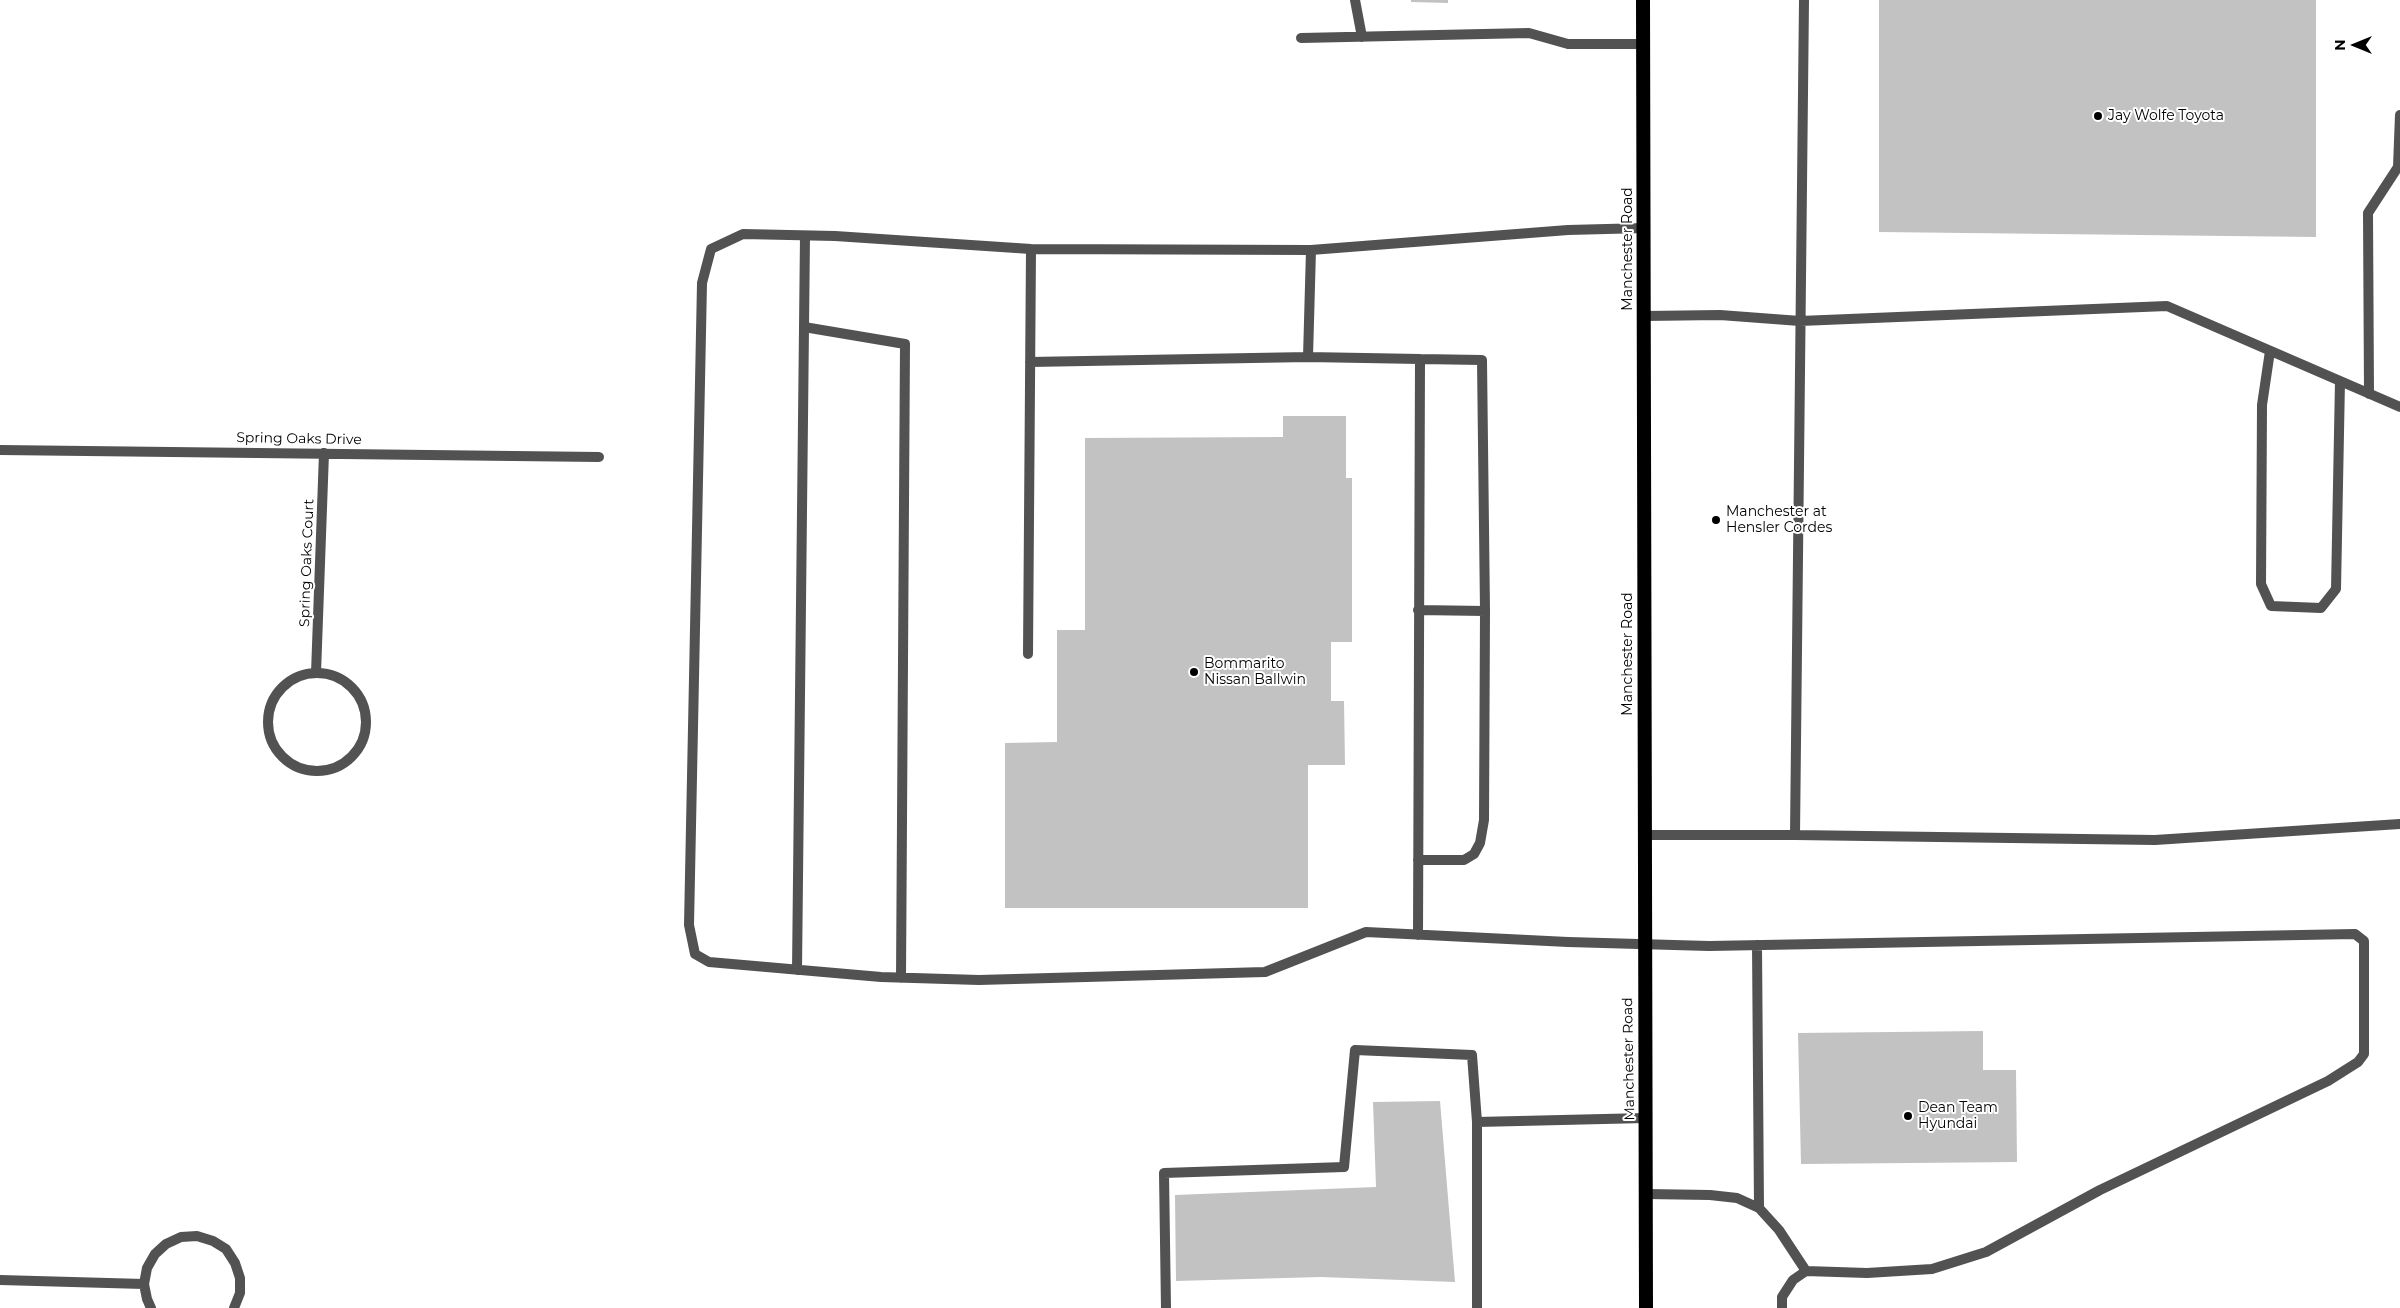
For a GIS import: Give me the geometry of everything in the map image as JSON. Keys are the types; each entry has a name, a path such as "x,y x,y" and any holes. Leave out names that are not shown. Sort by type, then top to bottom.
{"highway":[{"name":"Manchester Road","path":"1643,0 1646,1308"}],"street":[{"path":"1355,0 1362,37"},
{"path":"1795,835 1804,0"},
{"path":"1301,38 1529,33 1568,44 1643,44"},
{"path":"2369,394 2368,213 2398,167 2400,115"},
{"path":"1644,228 1568,230 1311,250 1032,249 743,234 711,249 702,283 689,925 695,954 710,962 901,978 980,980 1265,972 1366,932 1568,942 1757,945 2355,934 2364,941 2364,1054 2358,1062 2328,1081 2100,1190 1986,1252 1932,1269 1867,1273 1806,1271 1793,1280 1782,1297 1782,1308"},
{"path":"797,970 806,236"},
{"path":"1028,654 1032,249"},
{"path":"1308,357 1311,250"},
{"path":"1644,316 1720,315 1800,321 2167,306 2400,407"},
{"path":"804,327 905,344 901,978"},
{"path":"2270,351 2262,405 2261,584 2271,606 2321,608 2336,590 2340,381"},
{"path":"1030,362 1308,357 1482,360 1485,611 1484,820 1480,843 1474,854 1464,860 1418,860"},
{"path":"1418,934 1420,359"},
{"name":"Spring Oaks Drive","path":"0,450 599,457"},
{"name":"Spring Oaks Court","path":"316,673 324,453"},
{"path":"1418,610 1485,611"},
{"path":"316,673 333,676 348,684 359,697 365,713 366,730 360,746 350,760 335,768 318,772 301,769 288,762 277,751 270,738 267,723 270,707 277,694 288,682 301,676 316,673"},
{"path":"1645,835 2155,840 2400,824"},
{"path":"1757,945 1759,1208"},
{"path":"1166,1308 1164,1173 1344,1167 1355,1050 1472,1055 1477,1122 1477,1308"},
{"path":"1477,1122 1646,1118"},
{"path":"1646,1194 1710,1194 1737,1198 1759,1208 1780,1230 1806,1271"},
{"path":"151,1308 147,1300 144,1284 147,1268 155,1254 166,1244 181,1237 197,1236 213,1241 226,1249 235,1262 240,1278 240,1293 234,1308"},
{"path":"0,1280 144,1284"}],"building":[{"path":"1411,0 1448,0 1448,3 1411,2"},
{"name":"Jay Wolfe Toyota","path":"1879,0 2316,0 2316,237 1879,232"},
{"name":"Bommarito Nissan Ballwin","path":"1283,416 1346,416 1346,478 1352,478 1352,642 1331,642 1331,701 1344,701 1345,765 1308,765 1308,908 1005,908 1005,743 1057,742 1057,630 1085,630 1085,438 1283,437"},
{"name":"Dean Team Hyundai","path":"1983,1031 1983,1070 2016,1070 2017,1162 1801,1164 1798,1033"},
{"path":"1440,1101 1455,1282 1321,1277 1176,1281 1175,1195 1376,1187 1373,1102"}],"place":[{"name":"Jay Wolfe Toyota","path":"2098,116"},
{"name":"Manchester at Hensler Cordes","path":"1716,520"},
{"name":"Bommarito Nissan Ballwin","path":"1194,672"},
{"name":"Dean Team Hyundai","path":"1908,1116"}]}
